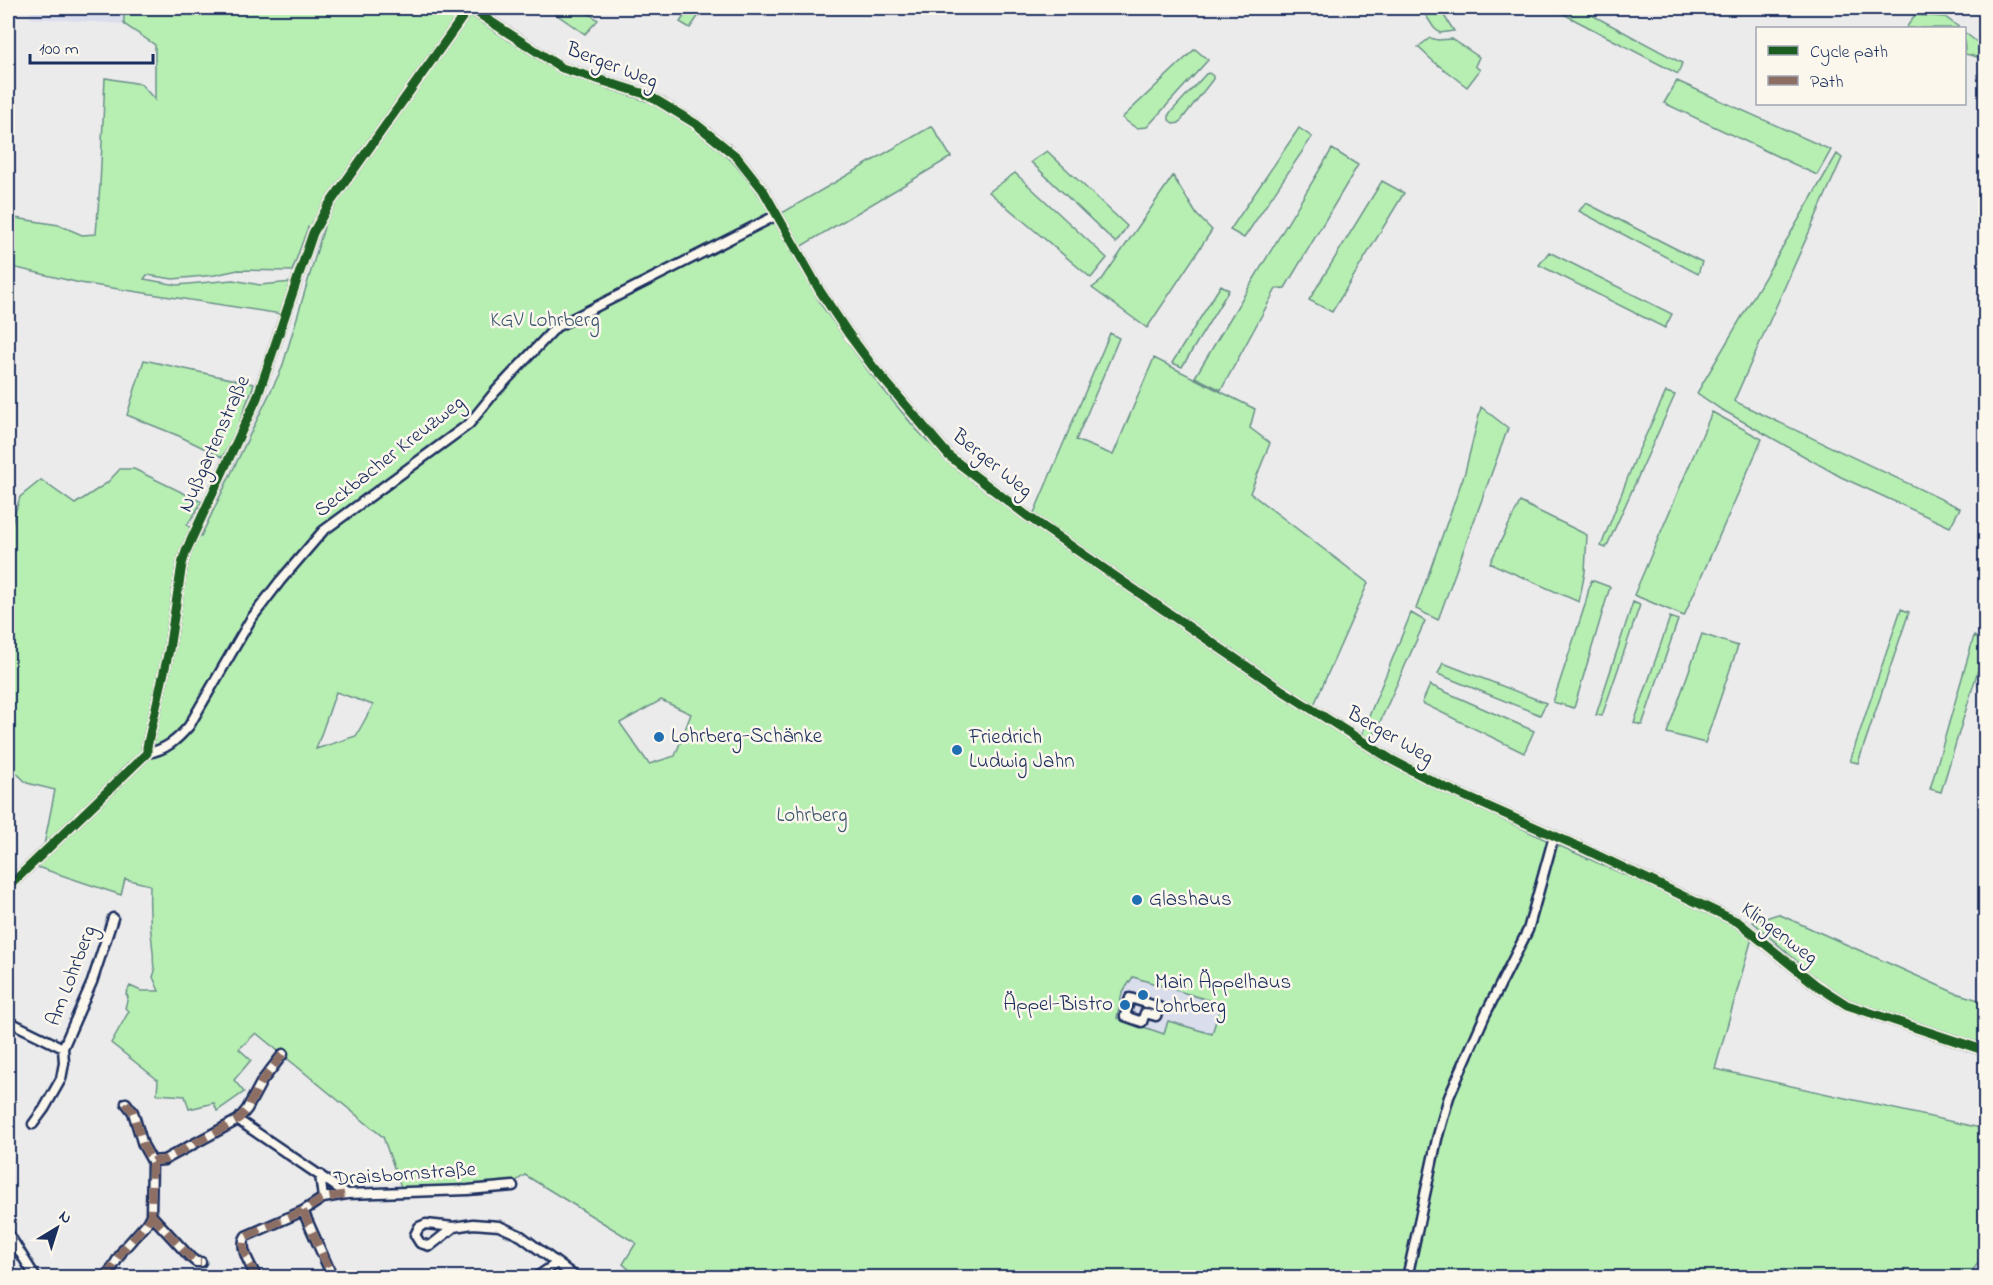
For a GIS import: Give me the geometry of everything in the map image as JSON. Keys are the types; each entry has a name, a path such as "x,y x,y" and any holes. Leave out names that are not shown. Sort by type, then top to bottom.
{"street":[{"name":"Berger Weg","path":"470,8 562,68 648,95 696,123 737,157 763,190 820,291 874,368 948,456 969,473 1164,610 1392,760 1442,786 1554,836"},
{"name":"Nußgartenstraße","path":"147,753 169,650 186,551 257,398 313,233 328,206 470,8"},
{"name":"Seckbacher Kreuzweg","path":"147,753 164,748 176,741 194,718 251,619 323,531 469,424 495,392 556,327 777,215"},
{"path":"8,887 147,753"},
{"path":"1407,1278 1437,1138 1449,1097 1485,1015 1528,930 1554,836"},
{"name":"Klingenweg","path":"1554,836 1738,922 1816,985 1847,1005 1986,1051"},
{"name":"Am Lohrberg","path":"33,1124 61,1079 64,1064 63,1048 92,982 113,918"},
{"name":"Am Lohrberg","path":"8,1021 63,1048"},
{"path":"152,1161 165,1160 238,1120 247,1109 262,1081 283,1054"},
{"path":"106,1278 123,1250 147,1223 151,1215 152,1161 143,1145 133,1112 126,1103"},
{"path":"238,1120 347,1194"},
{"path":"321,1175 323,1198"},
{"name":"Draisbornstraße","path":"257,1278 244,1249 244,1238 303,1211 323,1198 347,1194 468,1190 513,1186"},
{"path":"303,1211 333,1278"},
{"path":"151,1215 190,1257 196,1262 201,1262"},
{"path":"454,1227 473,1224 507,1228 577,1278"},
{"path":"8,1233 36,1278"},
{"path":"535,1278 557,1263"}],"shaded area":[{"path":"30,8 124,8 124,24 30,18"},
{"path":"1133,977 1221,1004 1212,1034 1168,1021 1165,1034 1117,1018 1122,993"}],"green space":[{"name":"KGV Lohrberg","path":"124,8 459,8 558,72 649,102 693,128 732,161 753,186 768,208 822,306 869,372 915,428 946,460 1036,528 1041,519 1034,513 1110,333 1119,338 1076,440 1113,455 1154,358 1255,409 1250,428 1270,443 1250,493 1368,583 1310,714 1389,765 1542,838 1735,924 1752,938 1715,1069 1985,1129 1985,1254 1967,1278 638,1277 623,1264 636,1243 525,1175 513,1183 402,1190 383,1137 256,1033 239,1049 251,1060 234,1080 244,1092 217,1111 214,1103 189,1109 185,1096 157,1094 158,1080 111,1043 129,1011 125,1008 128,997 126,994 130,986 141,991 159,991 153,977 155,971 150,927 150,885 125,879 121,895 34,866 41,860 55,790 27,783 8,765 8,536 20,497 41,480 75,504 107,483 120,469 134,469 202,502 187,525 201,536 282,368 324,227 308,227 292,271 238,270 173,279 147,275 144,279 177,285 233,280 260,285 292,282 281,314 80,283 8,266 8,217 59,225 82,235 96,234 105,78 141,84 155,100 155,45 124,24","holes":["336,692 373,705 356,736 316,749","661,700 691,714 675,756 649,764 620,723","1133,977 1221,1004 1212,1034 1168,1021 1164,1034 1117,1018 1122,993"]},
{"path":"547,8 580,8 598,20 585,34"},
{"path":"690,8 704,8 690,28 680,22"},
{"path":"1421,8 1439,8 1454,31 1440,33"},
{"path":"1552,8 1579,8 1682,63 1678,74"},
{"path":"1915,15 1945,17 1959,27 1907,27"},
{"path":"1966,34 1985,48 1985,59 1966,54"},
{"path":"1430,38 1452,39 1479,57 1475,66 1480,70 1467,87 1418,47"},
{"path":"1195,49 1208,60 1147,127 1136,128 1122,118"},
{"path":"1209,73 1213,79 1179,123 1174,124 1169,120 1169,114"},
{"path":"1677,81 1831,150 1817,175 1664,103"},
{"path":"932,126 951,157 800,247 782,213"},
{"path":"1299,128 1312,137 1244,238 1230,230"},
{"path":"1332,149 1358,165 1285,288 1276,289 1221,390 1195,377"},
{"path":"1047,151 1127,226 1116,243 1031,162"},
{"path":"1837,154 1842,158 1734,401 1960,508 1950,527 1841,477 1719,408 1697,393"},
{"path":"1015,173 1107,258 1091,278 989,192"},
{"path":"1173,176 1197,215 1212,230 1147,328 1092,288 1101,281"},
{"path":"1382,181 1404,193 1332,312 1309,300"},
{"path":"1586,203 1702,262 1698,274 1579,211"},
{"path":"1549,252 1672,314 1665,328 1539,265"},
{"path":"1221,285 1229,290 1182,367 1172,363"},
{"path":"144,360 254,384 232,441 222,457 179,436 127,415"},
{"path":"1666,392 1675,395 1606,548 1601,546 1637,454"},
{"path":"1481,407 1508,428 1438,620 1416,609 1465,472"},
{"path":"1712,412 1762,439 1684,616 1634,595"},
{"path":"1520,502 1587,535 1585,572 1579,602 1490,563"},
{"path":"1591,580 1610,587 1574,708 1553,702"},
{"path":"1633,602 1640,605 1602,716 1596,715"},
{"path":"1901,609 1909,612 1858,763 1850,761"},
{"path":"1411,613 1425,621 1371,742 1361,736"},
{"path":"1670,617 1678,620 1642,725 1634,723"},
{"path":"1702,634 1738,646 1705,743 1667,733"},
{"path":"1974,636 1985,642 1985,647 1941,792 1930,789"},
{"path":"1443,663 1546,703 1540,715 1438,674"},
{"path":"1430,685 1534,731 1524,753 1422,703"},
{"path":"1778,914 1953,992 1985,1002 1985,1045 1850,1000 1819,981 1753,922"}],"waterway":[{"path":"1422,1189 1425,1176"},
{"path":"1413,1224 1420,1194"},
{"path":"1403,1278 1412,1229"}],"marked path":[{"path":"152,1161 164,1160 238,1120 247,1109 262,1081 283,1054"},
{"path":"106,1278 123,1250 147,1223 151,1215 152,1161 143,1145 133,1112 126,1103"},
{"path":"257,1278 244,1251 246,1236 303,1211 323,1198 347,1194"},
{"path":"303,1211 333,1278"},
{"path":"151,1215 190,1257 196,1262 201,1262"}],"cycle path":[{"path":"8,887 147,753 169,650 186,551 257,398 313,233 328,206 469,8"},
{"path":"470,8 562,68 648,95 696,124 737,157 763,190 820,291 848,333 874,368 949,456 1026,515 1164,610 1280,689 1392,760 1442,786 1582,848 1738,922 1816,985 1847,1005 1986,1051"}],"place":[{"name":"Lohrberg-Schänke","path":"659,737"},
{"name":"Friedrich Ludwig Jahn","path":"957,750"},
{"name":"Glashaus","path":"1137,900"},
{"name":"Main Äppelhaus Lohrberg","path":"1143,995"},
{"name":"Äppel-Bistro","path":"1125,1005"}],"park label":[{"name":"Lohrberg","path":"812,816"}]}
